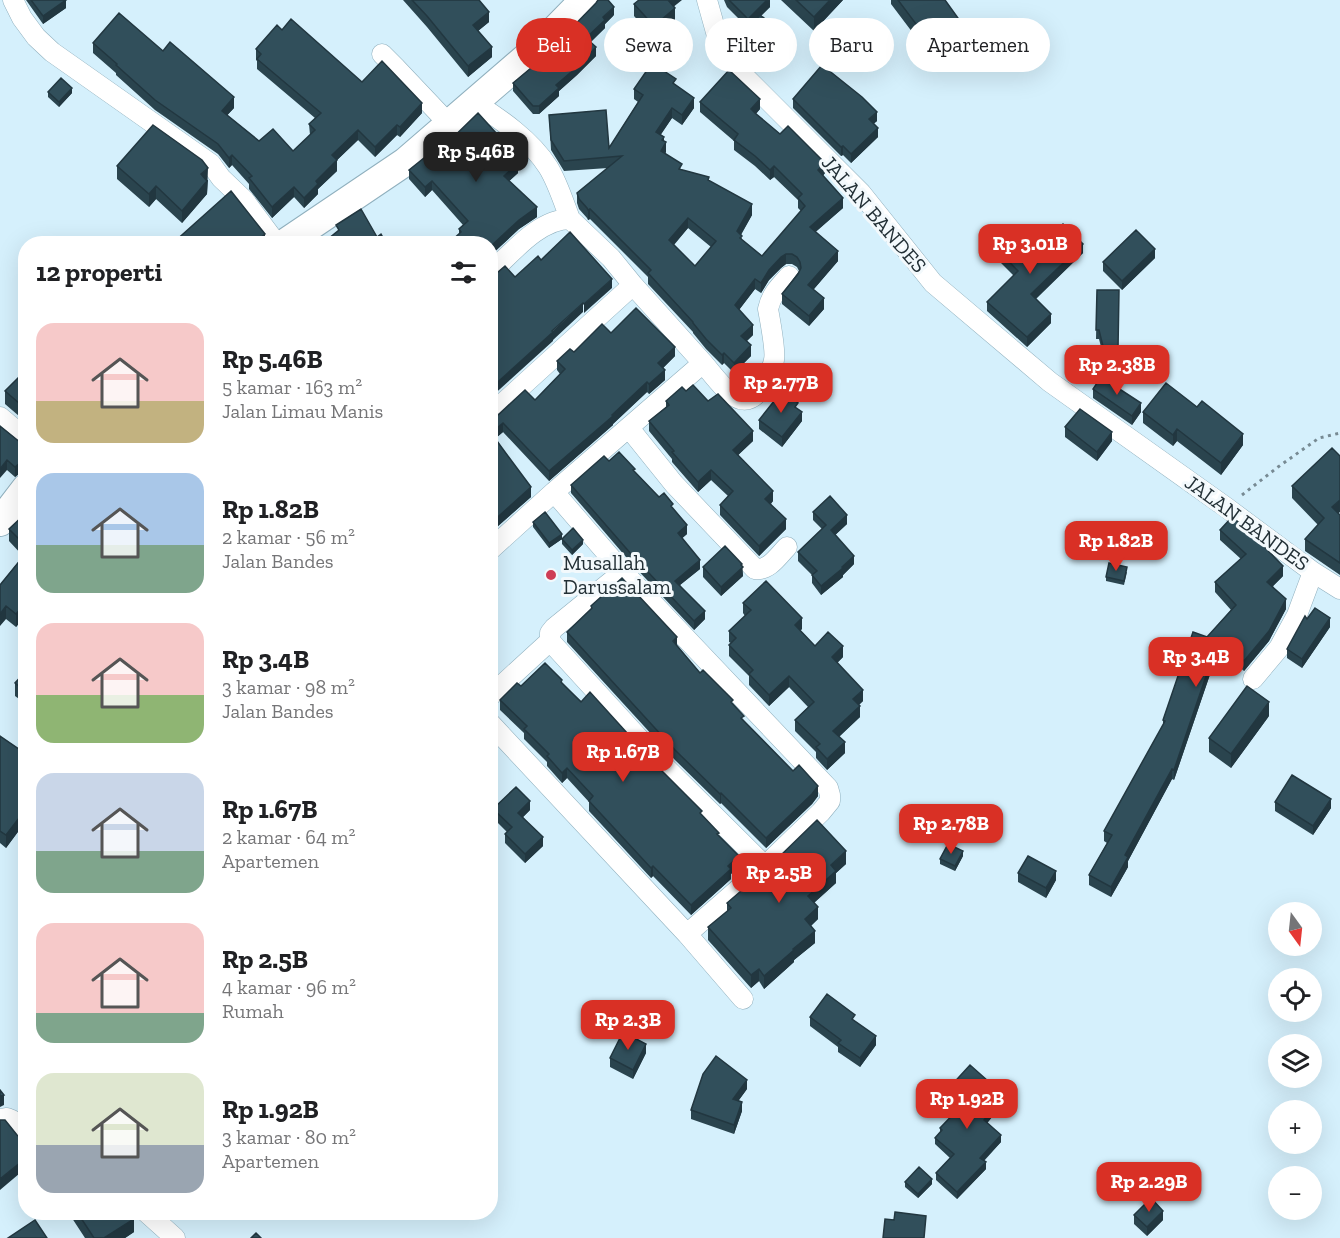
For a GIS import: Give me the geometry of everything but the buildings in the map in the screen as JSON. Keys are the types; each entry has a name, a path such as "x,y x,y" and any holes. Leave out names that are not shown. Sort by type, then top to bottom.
{"street":[{"path":"13,0 22,18 36,37 52,52 211,164 221,178 244,200 271,236"},
{"path":"295,236 405,162 536,50 584,0"},
{"name":"JALAN BANDES","path":"707,0 719,43 742,74 861,193 933,283 1050,382 1313,572 1340,589"},
{"path":"381,54 449,124"},
{"path":"474,102 504,122 527,142 548,167 570,219 611,258 729,393 740,399 748,399 757,394 775,359 768,309 775,291 789,276"},
{"path":"498,266 537,230 561,219 570,219"},
{"path":"498,408 633,285"},
{"path":"498,543 703,363"},
{"path":"0,417 18,432"},
{"path":"629,428 674,484 755,569 766,568 787,547"},
{"path":"554,492 623,573 828,788 830,801 821,812 765,866 687,934"},
{"path":"0,522 18,498"},
{"path":"1253,679 1279,648 1297,615 1313,572"},
{"path":"623,573 554,628 550,633 550,640 666,768 765,866"},
{"path":"498,689 550,640"},
{"path":"498,732 687,934 743,999"},
{"path":"0,1119 8,1118 18,1128"},
{"path":"155,1220 175,1238"}],"path":[{"path":"1227,508 1319,438 1340,433"}],"place":[{"name":"Musallah Darussalam","path":"551,575"}]}
